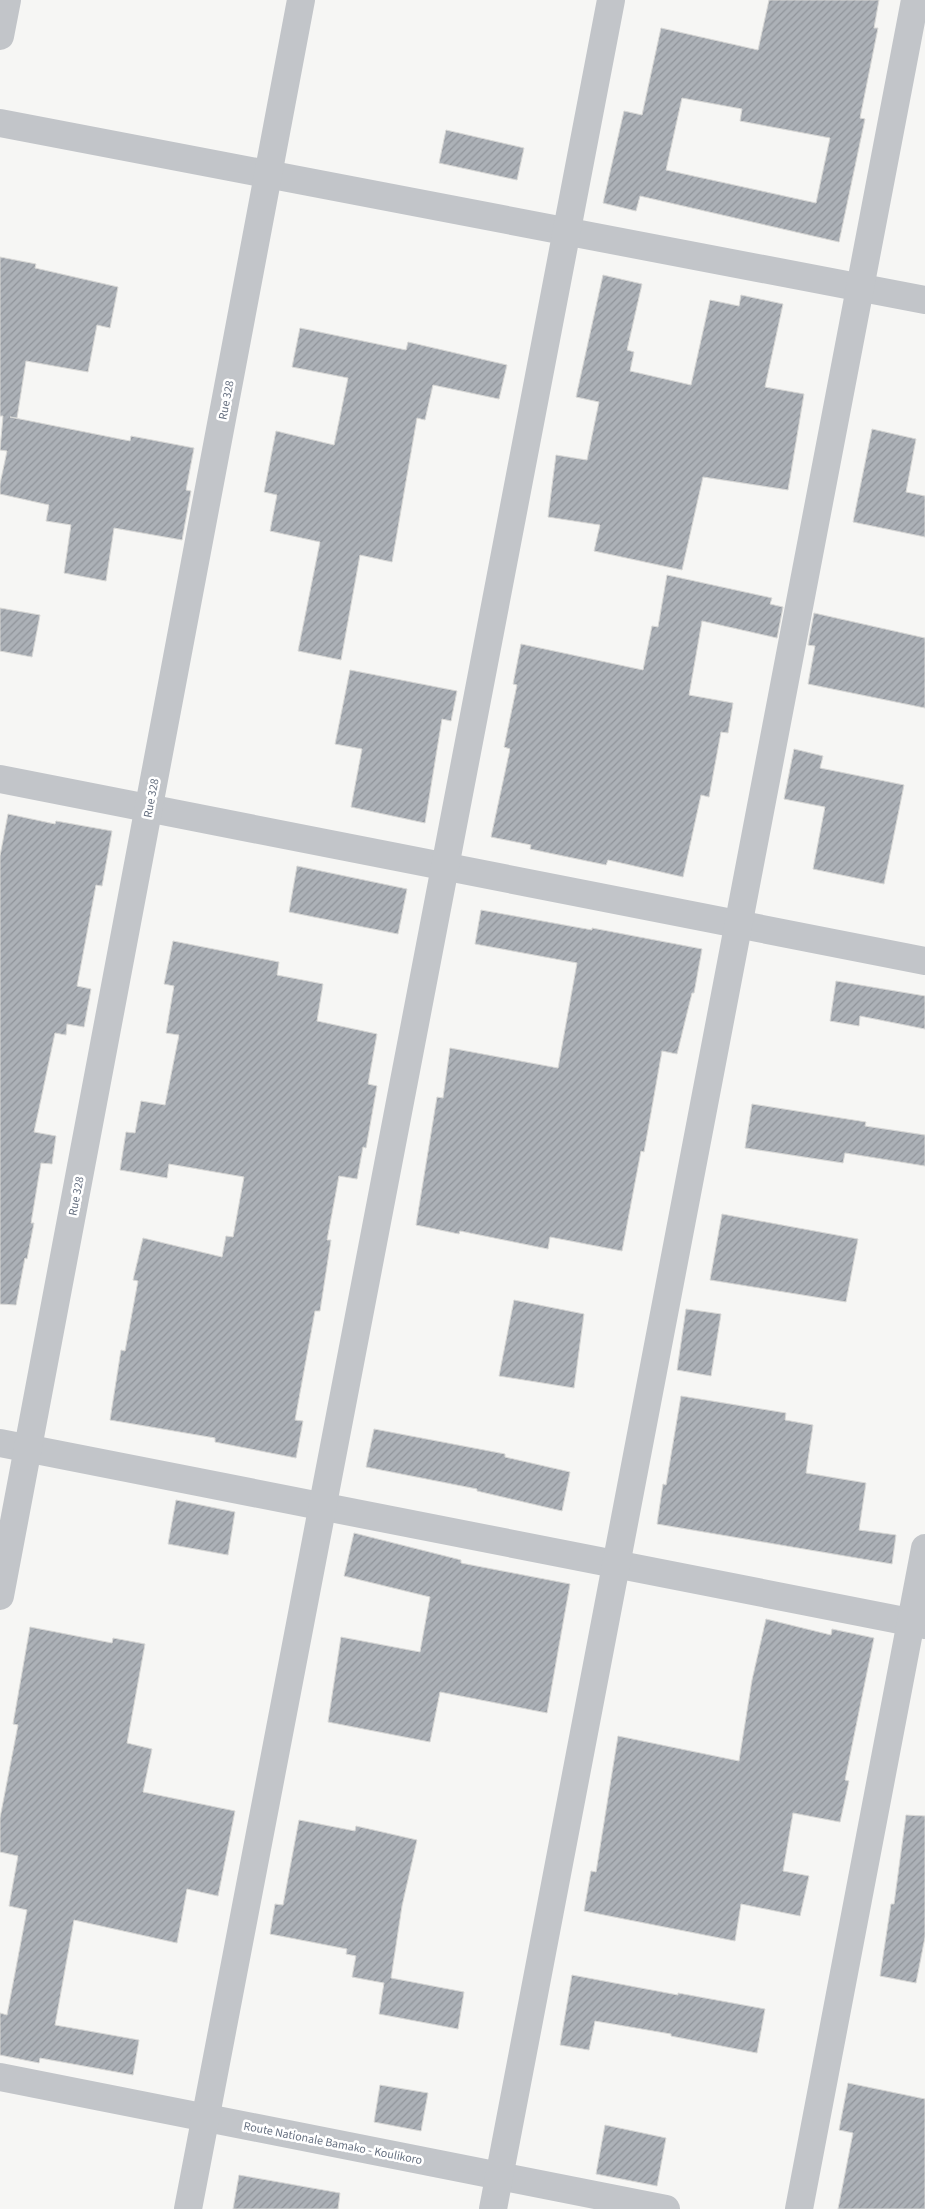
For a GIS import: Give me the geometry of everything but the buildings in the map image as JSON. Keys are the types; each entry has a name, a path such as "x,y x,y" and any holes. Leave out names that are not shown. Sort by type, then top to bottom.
{"street":[{"path":"0,36 7,0"},
{"name":"Rue 328","path":"0,1596 301,0"},
{"path":"188,2209 611,0"},
{"path":"493,2209 915,0"},
{"path":"0,123 925,300"},
{"path":"0,778 925,960"},
{"path":"0,1443 918,1624"},
{"path":"798,2209 918,1624 925,1548"},
{"name":"Route Nationale Bamako - Koulikoro","path":"0,2076 666,2209"}]}
